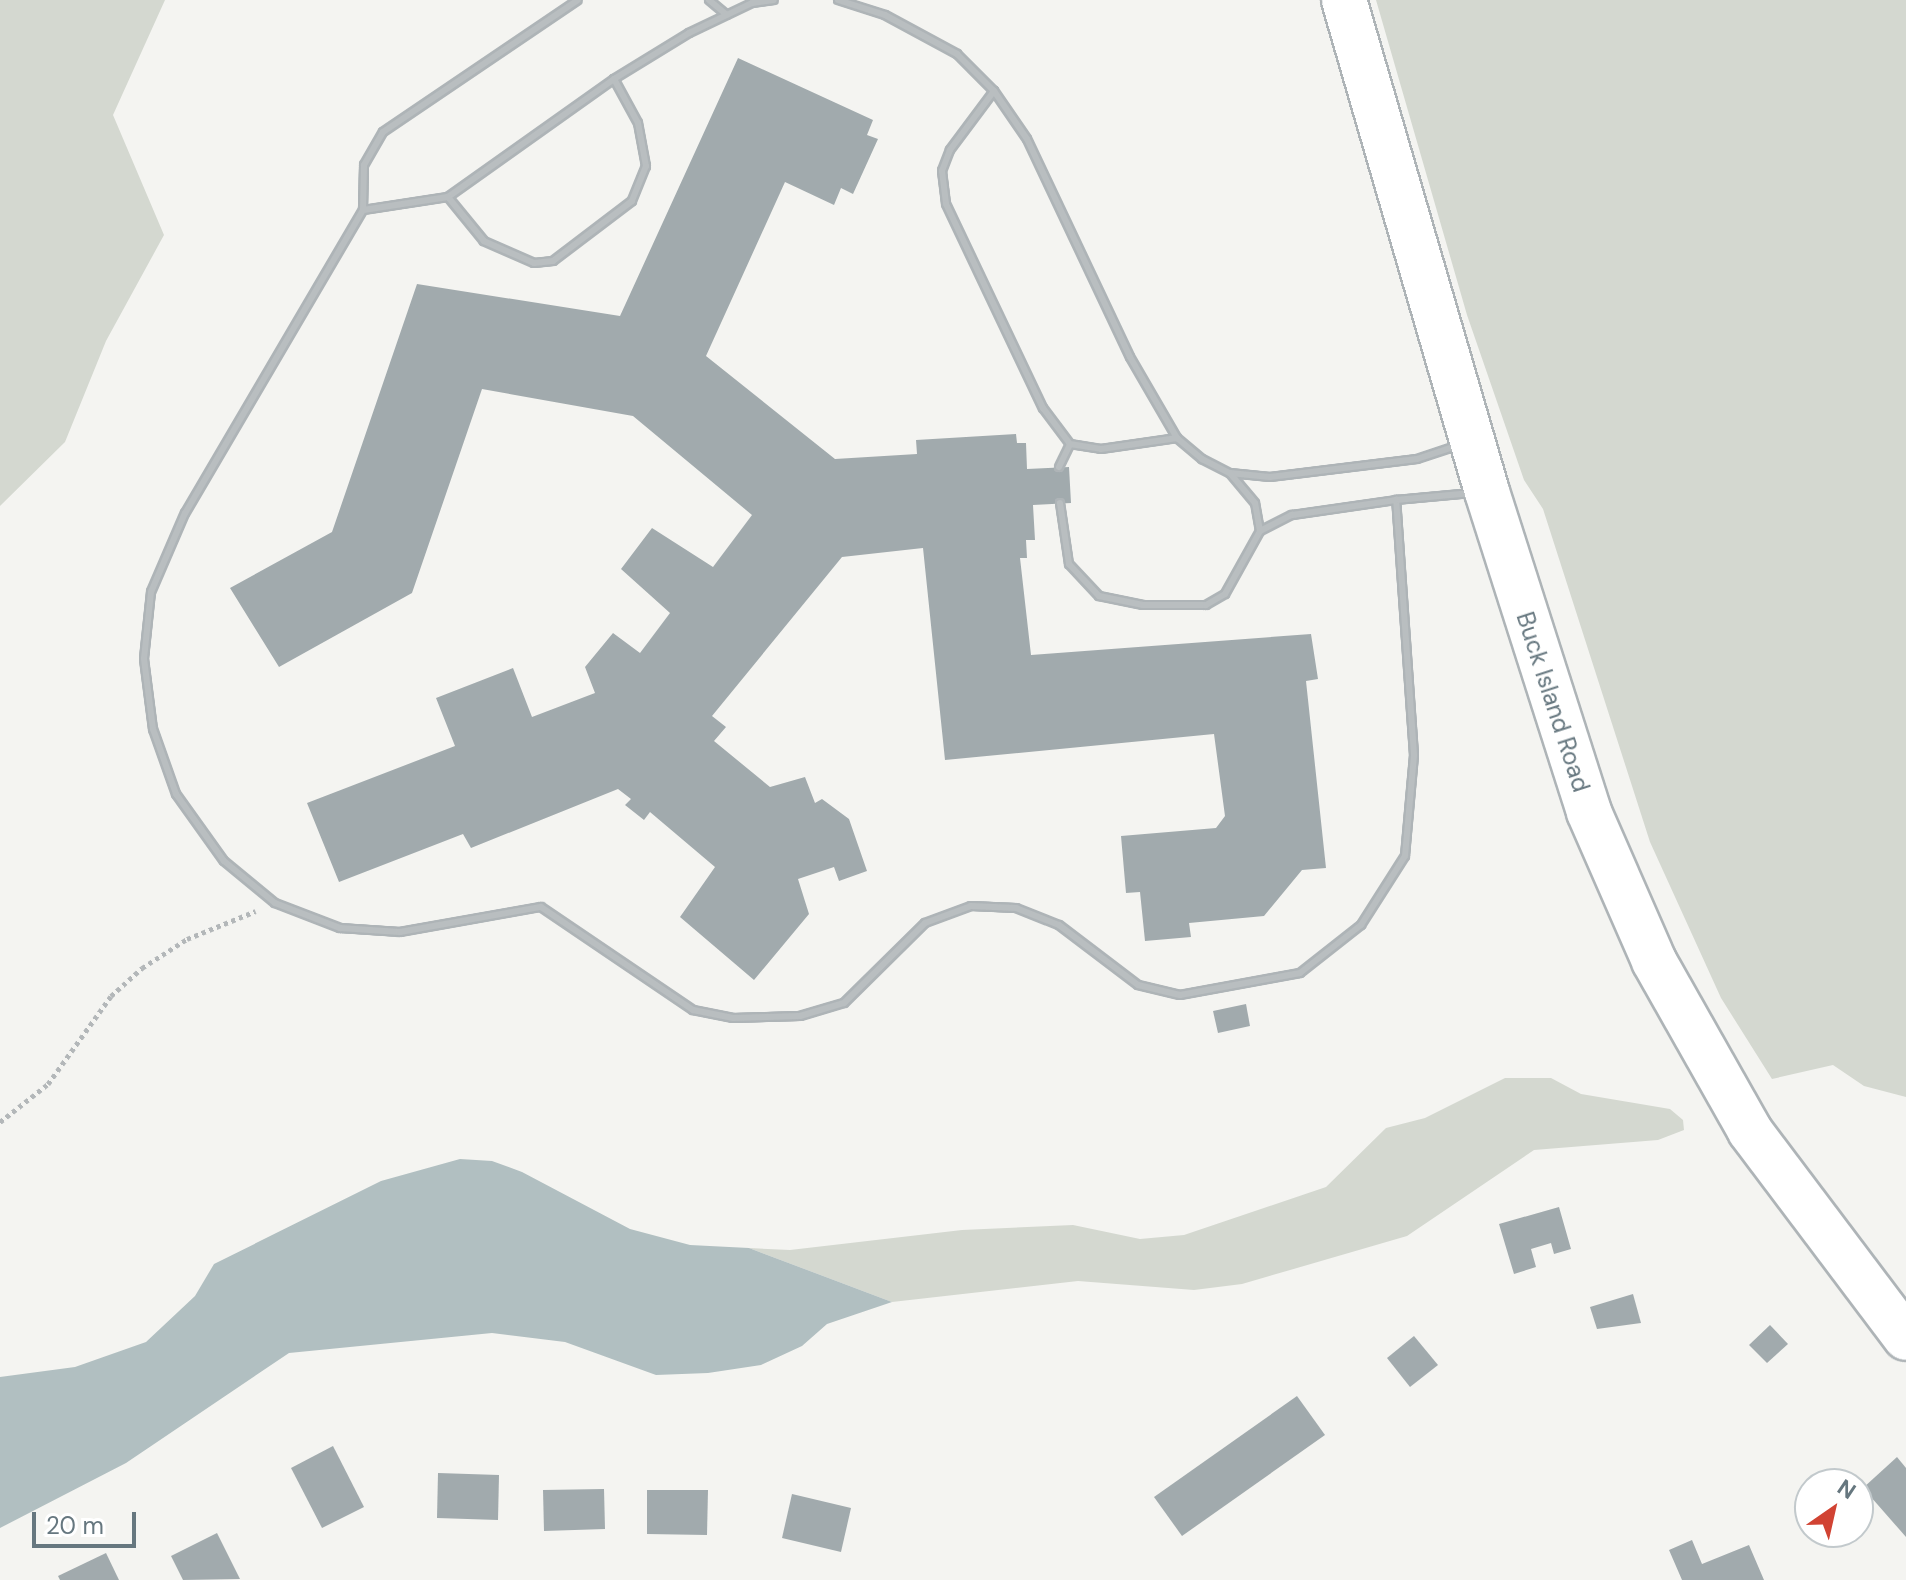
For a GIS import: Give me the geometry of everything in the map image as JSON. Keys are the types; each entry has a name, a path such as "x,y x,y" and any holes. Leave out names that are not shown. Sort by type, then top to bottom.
{"main road":[{"name":"Buck Island Road","path":"1344,0 1487,492 1583,798 1654,961 1750,1131 1906,1338"}],"lane":[{"path":"578,0 383,132 364,165 363,210 185,513 151,592 144,659 153,729 176,794 224,861 275,903 340,928 400,932 541,907 693,1010 733,1018 800,1016 844,1003 925,923 971,906 1016,908 1059,925 1138,985 1180,995 1300,973 1361,925 1405,856 1414,755 1396,500"},
{"path":"709,0 727,15"},
{"path":"363,210 448,197 614,79 727,15 774,0"},
{"path":"838,0 885,15 957,54 994,91 1027,139 1130,357 1177,438 1230,473 1255,503 1260,531"},
{"path":"448,197 484,241 534,263 553,261 632,201 643,184 638,123 614,79"},
{"path":"994,91 950,150 942,171 946,204 1043,408 1070,444 1101,449 1127,440 1177,438"},
{"path":"1230,473 1270,477 1356,468 1417,459 1474,440"},
{"path":"1059,467 1070,444"},
{"path":"1060,503 1069,564 1099,596 1143,605 1206,605 1225,594 1260,531 1292,515 1396,500 1487,492"}],"path":[{"path":"0,1122 48,1084 111,996 142,968 187,939 275,903"}],"shaded area":[{"path":"0,0 165,0 113,115 164,235 106,341 65,442 0,506"},
{"path":"1376,0 1906,0 1906,1097 1864,1086 1833,1065 1772,1079 1721,998 1650,842 1543,509 1524,480 1467,315"},
{"path":"1505,1078 1551,1078 1581,1094 1670,1109 1683,1120 1684,1130 1658,1140 1534,1150 1407,1236 1242,1284 1194,1290 1078,1281 892,1302 749,1248 790,1250 962,1230 1073,1225 1140,1239 1184,1235 1326,1187 1386,1128 1425,1118"},
{"path":"460,1159 492,1161 522,1172 630,1229 690,1245 749,1248 892,1302 827,1324 802,1346 761,1365 708,1373 656,1375 565,1342 492,1333 289,1353 126,1463 0,1528 0,1377 75,1367 146,1342 195,1296 214,1264 381,1181"}],"building":[{"path":"738,58 873,120 867,135 878,139 853,194 841,188 834,205 785,182 706,356 835,459 917,454 916,440 1016,434 1017,443 1026,443 1027,469 1069,467 1071,503 1033,505 1035,540 1026,540 1027,558 1020,558 1031,655 1311,634 1318,679 1306,681 1326,868 1302,870 1264,916 1189,923 1191,937 1145,941 1140,892 1126,893 1121,836 1216,828 1225,816 1214,734 945,760 923,548 842,557 712,716 726,727 714,741 770,787 805,777 815,803 822,799 849,819 867,871 839,881 834,867 798,879 809,914 754,980 680,917 715,867 650,812 644,820 625,805 631,799 618,789 471,848 463,834 339,882 307,803 455,746 436,698 513,668 532,717 595,693 585,667 613,633 640,653 670,613 621,569 652,528 713,567 752,515 633,416 482,389 412,593 279,667 230,588 332,532 417,284 620,316"},
{"path":"1246,1004 1250,1026 1218,1033 1213,1011"},
{"path":"1559,1207 1571,1249 1554,1254 1551,1243 1531,1249 1536,1267 1514,1274 1499,1224"},
{"path":"1633,1294 1641,1323 1597,1329 1590,1307"},
{"path":"1770,1325 1788,1344 1767,1363 1749,1345"},
{"path":"1414,1336 1438,1365 1410,1387 1387,1358"},
{"path":"1297,1396 1325,1435 1182,1536 1154,1497"},
{"path":"333,1446 364,1507 322,1528 291,1468"},
{"path":"1897,1457 1906,1468 1906,1537 1874,1501 1874,1478"},
{"path":"438,1473 499,1475 498,1520 437,1518"},
{"path":"604,1489 605,1529 544,1531 543,1490"},
{"path":"647,1490 708,1490 707,1535 647,1534"},
{"path":"792,1494 851,1508 841,1552 782,1538"},
{"path":"217,1533 240,1579 183,1580 171,1556"},
{"path":"1692,1540 1702,1564 1749,1545 1764,1580 1682,1580 1669,1550"},
{"path":"106,1553 119,1580 60,1580 58,1576"}]}
